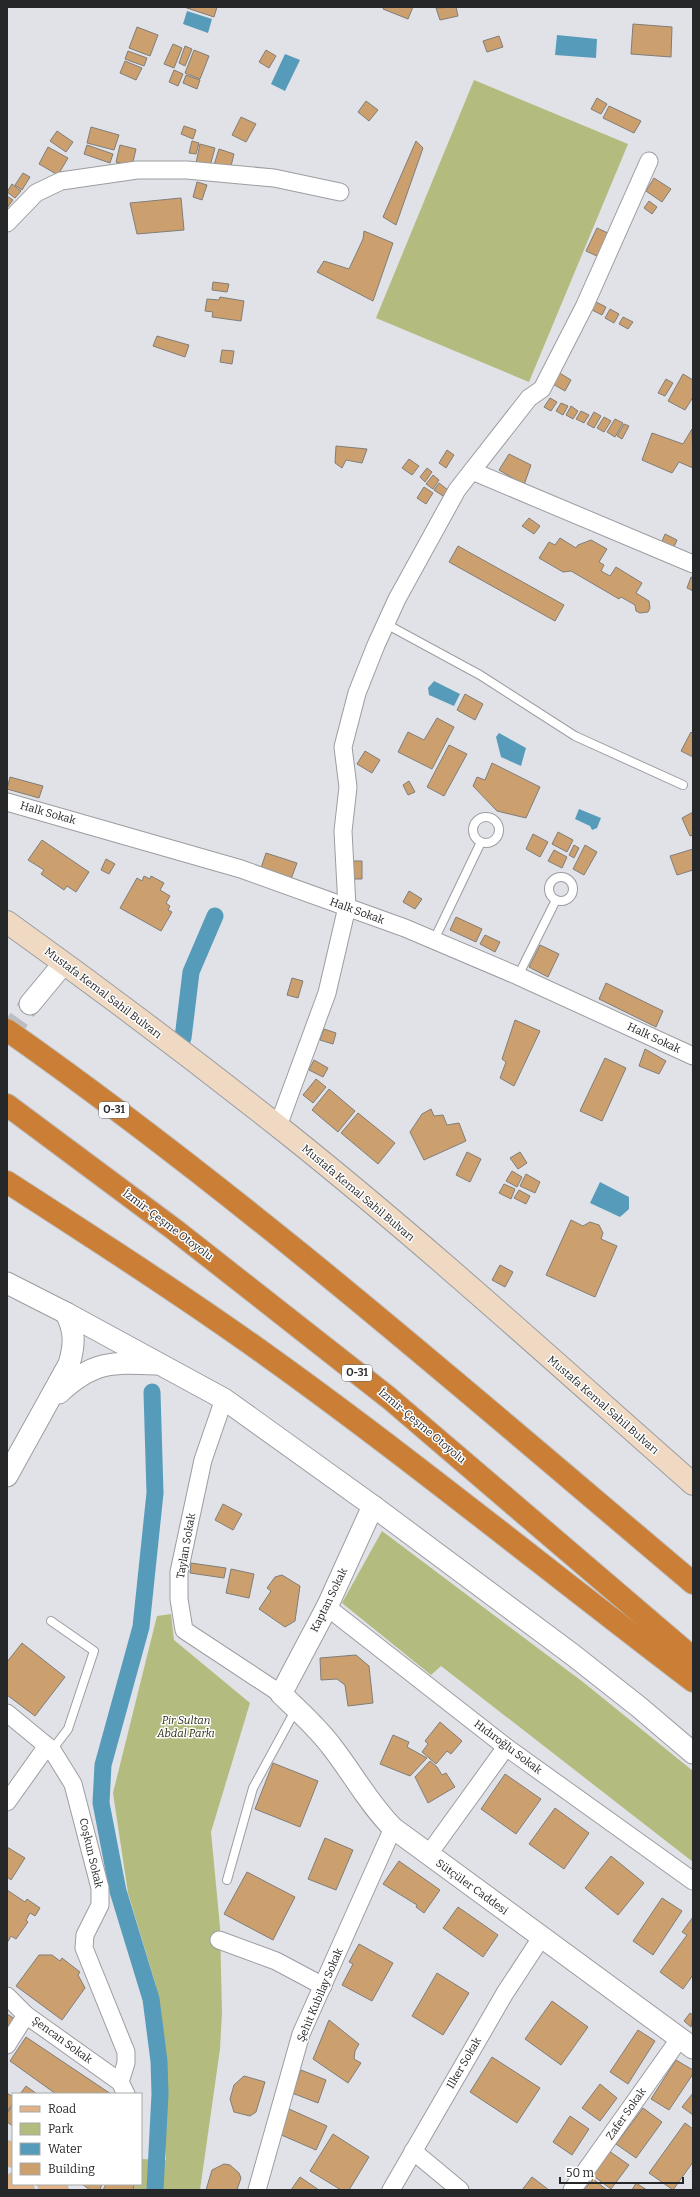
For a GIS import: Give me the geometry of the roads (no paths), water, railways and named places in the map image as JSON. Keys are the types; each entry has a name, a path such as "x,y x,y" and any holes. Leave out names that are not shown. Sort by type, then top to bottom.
{"highway":[{"name":"O-31","path":"7,1030 220,1189 429,1359 693,1583"},
{"name":"İzmir-Çeşme Otoyolu","path":"7,1105 175,1230 389,1398 693,1658"},
{"path":"7,1182 149,1274 269,1357 423,1473 693,1681"}],"main road":[{"name":"Mustafa Kemal Sahil Bulvarı","path":"7,922 64,963 278,1126 432,1255 693,1484"}],"street":[{"path":"278,1126 327,993 347,907 343,831 348,787 343,747 357,693 397,599 457,490 529,398 542,389 585,305 649,161"},
{"path":"7,223 36,193 61,181 137,170 186,170 274,178 340,192"},
{"path":"472,471 693,564"},
{"name":"Halk Sokak","path":"7,802 241,870 347,907 434,940 518,976 693,1056"},
{"path":"30,1004 64,963"},
{"path":"7,1283 66,1313 224,1399 373,1506 579,1660 639,1707 693,1753"},
{"path":"7,1476 69,1364 74,1347 74,1334 73,1326 66,1313"},
{"path":"69,1364 98,1338 110,1337"},
{"path":"93,1368 108,1351 110,1337"},
{"path":"48,1403 80,1375 93,1368 115,1364 160,1364"},
{"name":"Taylan Sokak","path":"224,1399 203,1460 178,1572 179,1599 184,1630 202,1644 281,1694"},
{"name":"Kaptan Sokak","path":"281,1694 327,1607 373,1506"},
{"name":"Hıdıroğlu Sokak","path":"327,1607 506,1747 693,1881"},
{"name":"Sütçüler Caddesi","path":"281,1694 297,1708 332,1747 383,1818 393,1828 686,2043"},
{"name":"Coşkun Sokak","path":"7,1712 49,1748 73,1784 100,1888 100,1905 85,1935 84,1948 126,2052 123,2088"},
{"path":"428,1855 506,1747"},
{"path":"7,1802 49,1748"},
{"name":"Şehit Kubilay Sokak","path":"257,2190 301,2034 393,1828"},
{"name":"Ilker Sokak","path":"391,2190 505,1993 541,1938"},
{"path":"220,1940 276,1961 323,1986"},
{"name":"Şencan Sokak","path":"7,1996 26,2015 123,2088"},
{"path":"7,2045 26,2015"},
{"name":"Zafer Sokak","path":"572,2190 686,2043"},
{"path":"413,2151 460,2190"}],"lane":[{"path":"386,624 480,675 575,736 683,785"},
{"path":"434,940 480,842"},
{"path":"518,976 556,900"},
{"path":"49,1748 68,1729 94,1652 52,1621"},
{"path":"227,1880 253,1788 297,1708"}],"water":[{"path":"187,11 212,19 208,33 183,24"},
{"path":"557,35 597,39 596,58 555,55"},
{"path":"285,54 300,60 285,91 271,84"},
{"path":"434,681 460,694 454,706 429,695 428,688"},
{"path":"499,733 526,748 521,766 501,757 496,737"},
{"path":"579,809 601,818 597,828 592,830 590,826 575,819"},
{"path":"600,1182 629,1197 629,1209 620,1217 590,1203"}],"waterway":[{"path":"183,1038 191,972 215,916"},
{"path":"152,1392 155,1493 141,1627 103,1765 101,1803 118,1891 151,1999 159,2061 160,2094 155,2190"}],"tunnel":[{"path":"7,1036 30,1004"}],"park label":[{"name":"Pir Sultan Abdal Parkı","path":"186,1726"}]}
